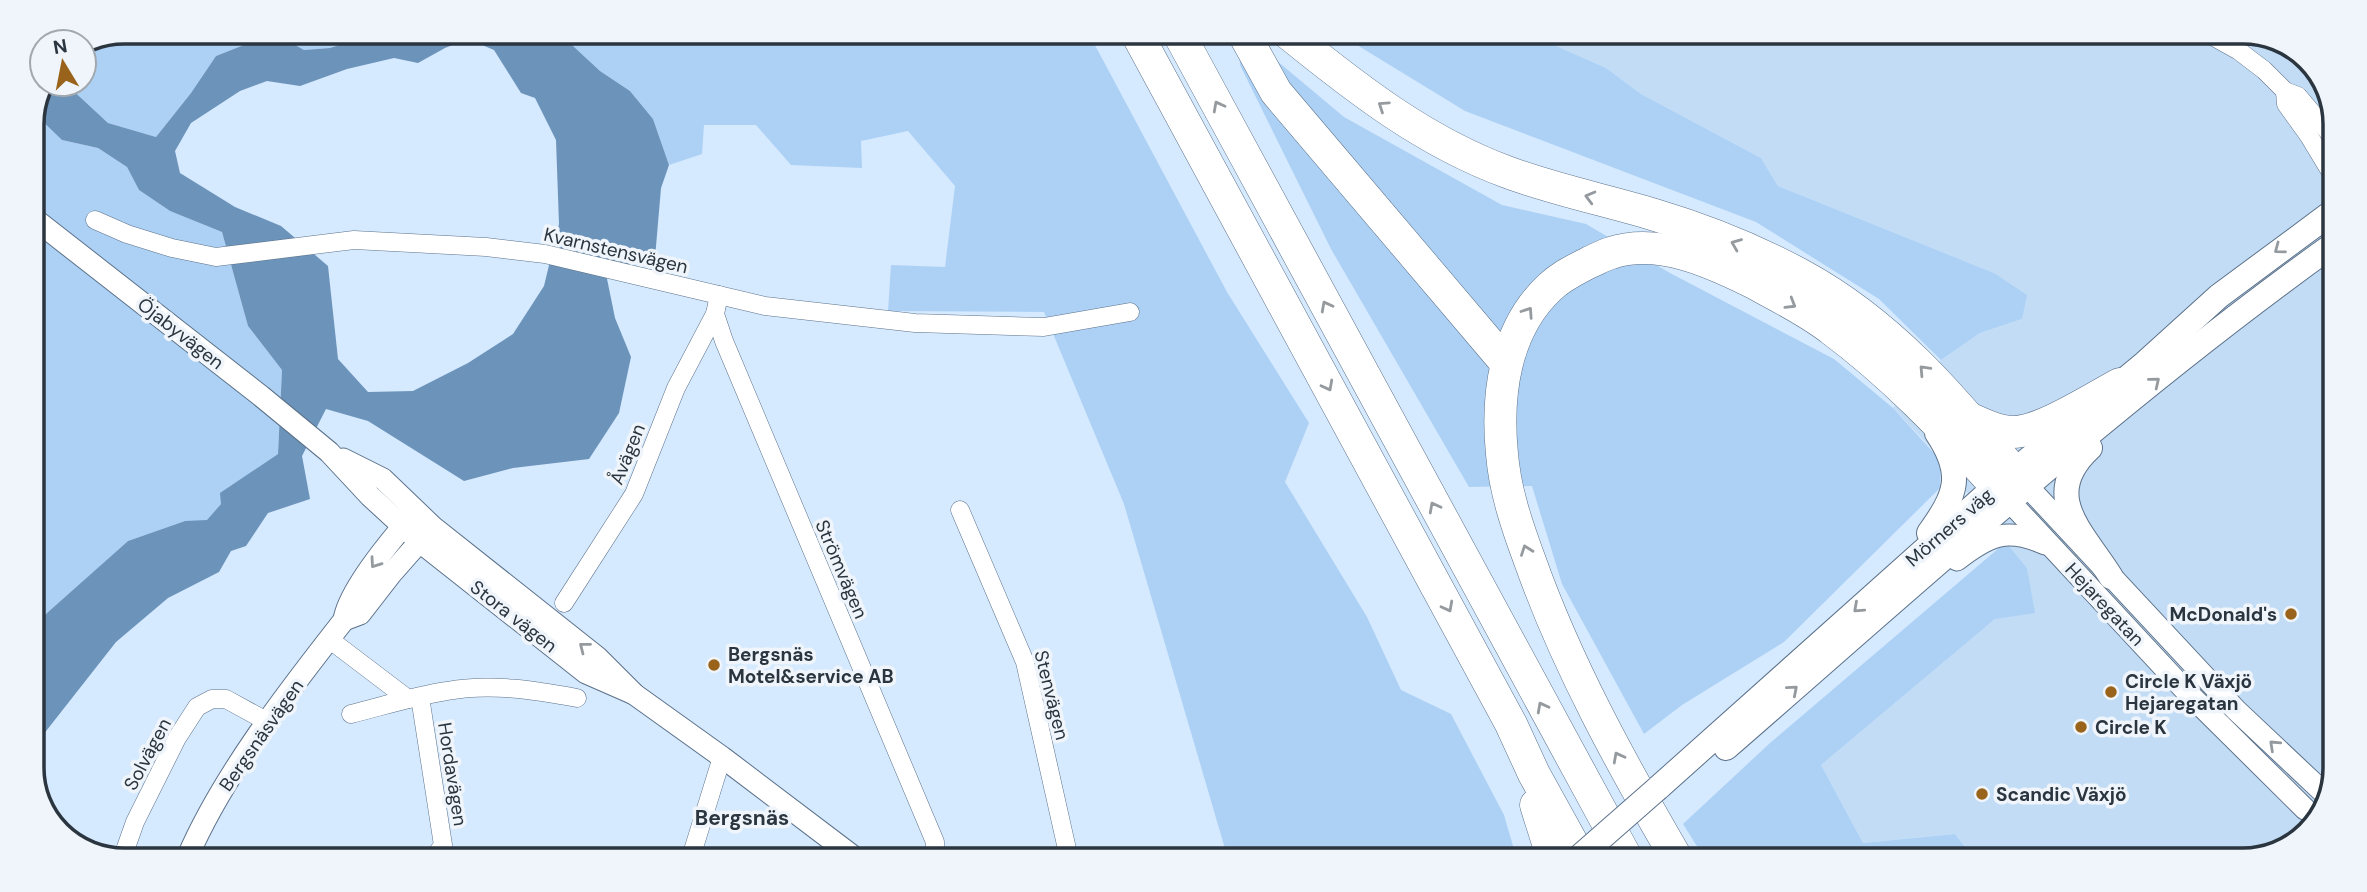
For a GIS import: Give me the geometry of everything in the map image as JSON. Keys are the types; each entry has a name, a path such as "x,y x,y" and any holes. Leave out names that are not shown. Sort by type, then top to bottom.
{"highway":[{"path":"1126,44 1193,137"},
{"path":"1142,44 1511,724 1534,775 1573,848"},
{"path":"1184,44 1621,848"},
{"path":"1250,44 1276,92 1506,363"},
{"path":"1302,44 1372,99 1419,130 1461,152 1507,172 1710,233 1757,252 1842,300 1885,331 1971,419 2011,486"},
{"path":"1670,848 1611,744 1545,603 1511,507 1502,453 1502,400 1506,363 1520,325 1536,300 1564,275 1612,252 1648,248 1685,254 1731,272 1784,299 1830,328 1864,355 1954,440 2011,486"},
{"path":"1971,419 1998,430 2014,433 2032,429 2123,394"},
{"path":"1511,724 1550,848"}],"main road":[{"name":"Mörners väg","path":"1593,848 1663,794 1914,570 2123,394 2219,296 2323,219"},
{"name":"Mörners väg","path":"2123,394 2196,348 2323,252"},
{"path":"2111,577 2095,550 2073,522 2068,504 2068,485 2073,466 2090,447 2125,417 2123,394"},
{"path":"1914,570 1947,506 1954,490 1955,478 1949,452 1922,411"},
{"name":"Mörners väg","path":"1611,848 1663,794"}],"street":[{"path":"2226,44 2264,70 2285,91 2298,96 2323,126"},
{"path":"2285,91 2287,104 2323,159"},
{"name":"Kvarnstensvägen","path":"95,220 139,237 216,257 368,241 486,247 545,254 765,306 915,323 1044,327 1130,312"},
{"name":"Öjabyvägen","path":"44,226 329,452 370,496 410,519"},
{"path":"715,314 719,295"},
{"name":"Åvägen","path":"564,603 634,494 676,388 715,314"},
{"name":"Strömvägen","path":"715,314 935,842 935,848"},
{"name":"Hejaregatan","path":"2011,486 2050,546 2307,818"},
{"name":"Hejaregatan","path":"2011,486 2111,577 2236,710 2321,787"},
{"name":"Stenvägen","path":"960,510 1025,662 1067,848"},
{"name":"Stora vägen","path":"410,519 597,657 634,694 842,848"},
{"name":"Bergsnäsvägen","path":"191,848 204,819 268,722 344,620 346,606 410,519"},
{"name":"Bergsnäsvägen","path":"344,620 360,614 427,534"},
{"path":"1914,570 1933,580 1977,545 1995,536 2029,537 2050,546"},
{"path":"329,639 414,698"},
{"path":"351,714 447,691 498,687 577,698"},
{"name":"Hordavägen","path":"414,698 443,845 441,848"},
{"name":"Solvägen","path":"126,848 135,822 177,738 197,707 212,699 226,699 268,722"},
{"path":"694,848 722,757"},
{"path":"2308,816 2314,796 2319,795"}],"shaded area":[{"path":"124,44 246,44 216,56 156,137 108,123 81,98 98,98 98,48"},
{"path":"246,44 293,44 304,50 342,44 455,44 418,63 394,58 347,69 300,86 267,81 240,91 191,123 175,151 180,173 235,207 281,226 328,266 338,359 368,392 413,391 468,363 513,334 544,286 559,224 556,140 535,98 521,93 494,50 480,44 571,44 600,71 630,91 653,119 669,165 661,188 655,258 605,269 615,318 631,357 619,413 589,459 513,468 464,481 368,421 326,409 302,456 310,499 268,513 246,546 231,551 219,572 168,598 116,642 44,734 44,616 128,541 185,521 207,520 221,504 220,493 278,454 282,370 248,326 222,232 170,211 139,190 127,167 98,148 62,140 44,123 48,98 81,98 108,123 156,137 216,56"},
{"path":"293,44 342,44 304,50"},
{"path":"571,44 1094,44 1227,292 1309,423 1285,482 1367,617 1401,690 1451,714 1504,815 1513,846 1225,848 1124,504 1044,312 888,311 891,265 945,267 955,186 908,131 861,141 862,168 791,165 756,125 704,125 702,154 669,165 653,119 630,91 600,71"},
{"path":"1239,44 1257,44 1344,117 1502,205 1586,224 1670,273 1834,359 1893,408 1941,461 1940,488 1784,642 1682,705 1644,734 1562,584 1532,486 1469,487 1331,249 1240,65"},
{"path":"1355,44 1554,45 1606,68 1641,94 1761,158 1778,186 1994,273 2027,295 2022,319 1980,333 1941,360 1879,299 1756,222 1465,111"},
{"path":"1550,44 2243,44 2269,48 2300,67 2317,93 2323,119 2323,768 2319,794 2300,825 2274,842 2253,848 1966,848 1955,834 1863,843 1821,765 1995,619 2027,568 1934,451 1893,408 1941,360 1980,333 2022,319 1994,273 1778,186 1761,158 1641,94 1606,68"},
{"path":"44,123 62,140 98,148 127,167 139,190 170,211 222,232 248,326 282,370 278,454 221,493 221,504 207,521 185,521 128,541 44,616"},
{"path":"2006,542 2027,568 2035,613 1995,619 1821,765 1863,843 1955,834 1966,848 1698,848 1683,824 1770,743"}],"place":[{"name":"McDonald's","path":"2291,614"},
{"name":"Bergsnäs Motel&service AB","path":"714,665"},
{"name":"Circle K Växjö Hejaregatan","path":"2111,692"},
{"name":"Circle K","path":"2081,727"},
{"name":"Scandic Växjö","path":"1982,794"}],"district":[{"name":"Bergsnäs","path":"742,818"}]}
